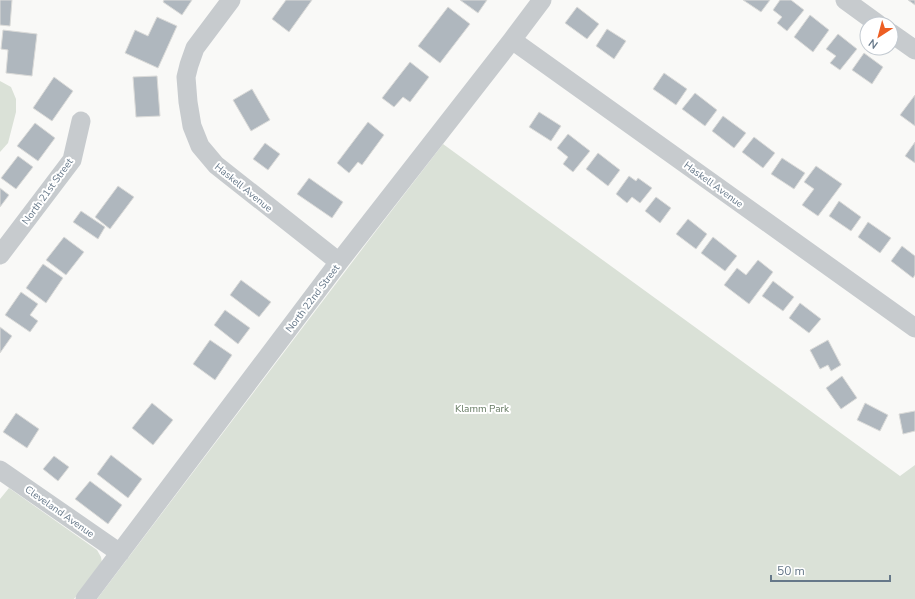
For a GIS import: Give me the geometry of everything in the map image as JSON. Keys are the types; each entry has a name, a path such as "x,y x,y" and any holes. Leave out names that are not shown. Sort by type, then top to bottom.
{"street":[{"name":"Haskell Avenue","path":"231,0 195,48 186,77 192,126 200,146 216,165 339,262"},
{"name":"North 22nd Street","path":"84,599 339,262 542,0"},
{"path":"845,0 867,16"},
{"path":"899,39 915,50"},
{"name":"Haskell Avenue","path":"512,40 915,328"},
{"name":"North 21st Street","path":"0,254 72,160 81,121"},
{"name":"Cleveland Avenue","path":"0,470 120,553"}],"green space":[{"path":"0,81 11,87 16,99 16,112 8,143 0,152"},
{"name":"Klamm Park","path":"443,144 900,476 915,465 915,599 97,599"},
{"path":"9,488 97,550 101,557 102,563 74,599 0,599 0,499"}],"building":[{"path":"0,0 12,0 10,26 0,25"},
{"path":"164,0 192,0 182,15 163,2"},
{"path":"286,0 312,0 289,32 272,19"},
{"path":"460,0 487,0 478,13"},
{"path":"743,0 770,0 761,12"},
{"path":"780,0 791,0 804,10 787,31 777,23 782,17 773,10"},
{"path":"908,0 915,0 915,5"},
{"path":"448,7 470,24 440,63 418,46"},
{"path":"577,7 599,24 587,39 565,23"},
{"path":"810,15 829,30 813,52 794,37"},
{"path":"157,17 177,26 158,68 125,53 135,30 148,36"},
{"path":"607,29 626,41 614,59 596,46"},
{"path":"3,30 37,34 32,76 6,73 8,50 1,49"},
{"path":"838,34 857,49 840,70 830,63 836,56 826,49"},
{"path":"862,56 868,56 883,67 872,84 852,70"},
{"path":"410,62 429,77 410,102 403,97 394,107 382,98"},
{"path":"664,73 687,89 676,105 653,89"},
{"path":"157,76 160,116 136,117 133,77"},
{"path":"54,77 73,91 52,121 33,108"},
{"path":"252,89 270,120 251,131 233,100"},
{"path":"695,93 717,110 705,126 682,109"},
{"path":"915,95 915,126 900,115"},
{"path":"539,112 561,126 551,141 529,127"},
{"path":"723,116 746,133 734,148 712,131"},
{"path":"368,122 384,135 362,165 358,162 349,173 337,163"},
{"path":"35,123 55,138 38,161 17,146"},
{"path":"568,134 590,151 573,172 563,164 568,157 557,148"},
{"path":"754,137 775,153 763,168 742,152"},
{"path":"915,142 915,163 905,156"},
{"path":"265,143 280,154 268,170 253,159"},
{"path":"598,153 620,170 608,186 586,169"},
{"path":"18,156 33,167 16,189 1,178"},
{"path":"782,158 805,173 794,189 771,174"},
{"path":"816,166 842,184 818,216 802,205 814,189 804,182"},
{"path":"629,176 636,181 638,178 652,188 640,203 632,197 627,203 616,194"},
{"path":"309,178 343,202 332,218 297,194"},
{"path":"118,186 134,197 110,229 95,217"},
{"path":"0,188 9,195 0,207"},
{"path":"656,197 671,208 660,223 645,211"},
{"path":"839,201 861,217 851,231 829,216"},
{"path":"81,211 105,227 98,239 73,222"},
{"path":"688,219 707,234 696,249 676,234"},
{"path":"868,222 891,238 880,253 858,237"},
{"path":"64,237 84,252 66,275 46,260"},
{"path":"713,237 737,256 725,271 701,253"},
{"path":"902,246 915,256 915,275 913,278 891,261"},
{"path":"758,260 773,272 749,304 724,285 737,268 746,275"},
{"path":"43,264 63,278 46,303 26,288"},
{"path":"241,280 271,302 259,317 230,295"},
{"path":"773,281 794,297 783,311 762,296"},
{"path":"21,292 38,304 30,315 38,321 30,332 5,315"},
{"path":"800,303 821,319 809,333 789,318"},
{"path":"225,310 250,328 238,344 214,325"},
{"path":"0,327 12,336 0,353"},
{"path":"210,340 232,355 215,380 193,364"},
{"path":"828,340 841,365 831,371 828,365 820,369 810,350"},
{"path":"842,376 857,398 841,409 826,388"},
{"path":"152,403 173,420 153,445 132,428"},
{"path":"865,403 888,415 880,431 857,420"},
{"path":"915,411 915,431 903,434 899,414"},
{"path":"16,413 39,429 27,448 3,432"},
{"path":"111,455 142,479 128,498 97,474"},
{"path":"54,456 69,467 58,481 43,469"},
{"path":"90,481 122,505 108,524 75,499"}]}
